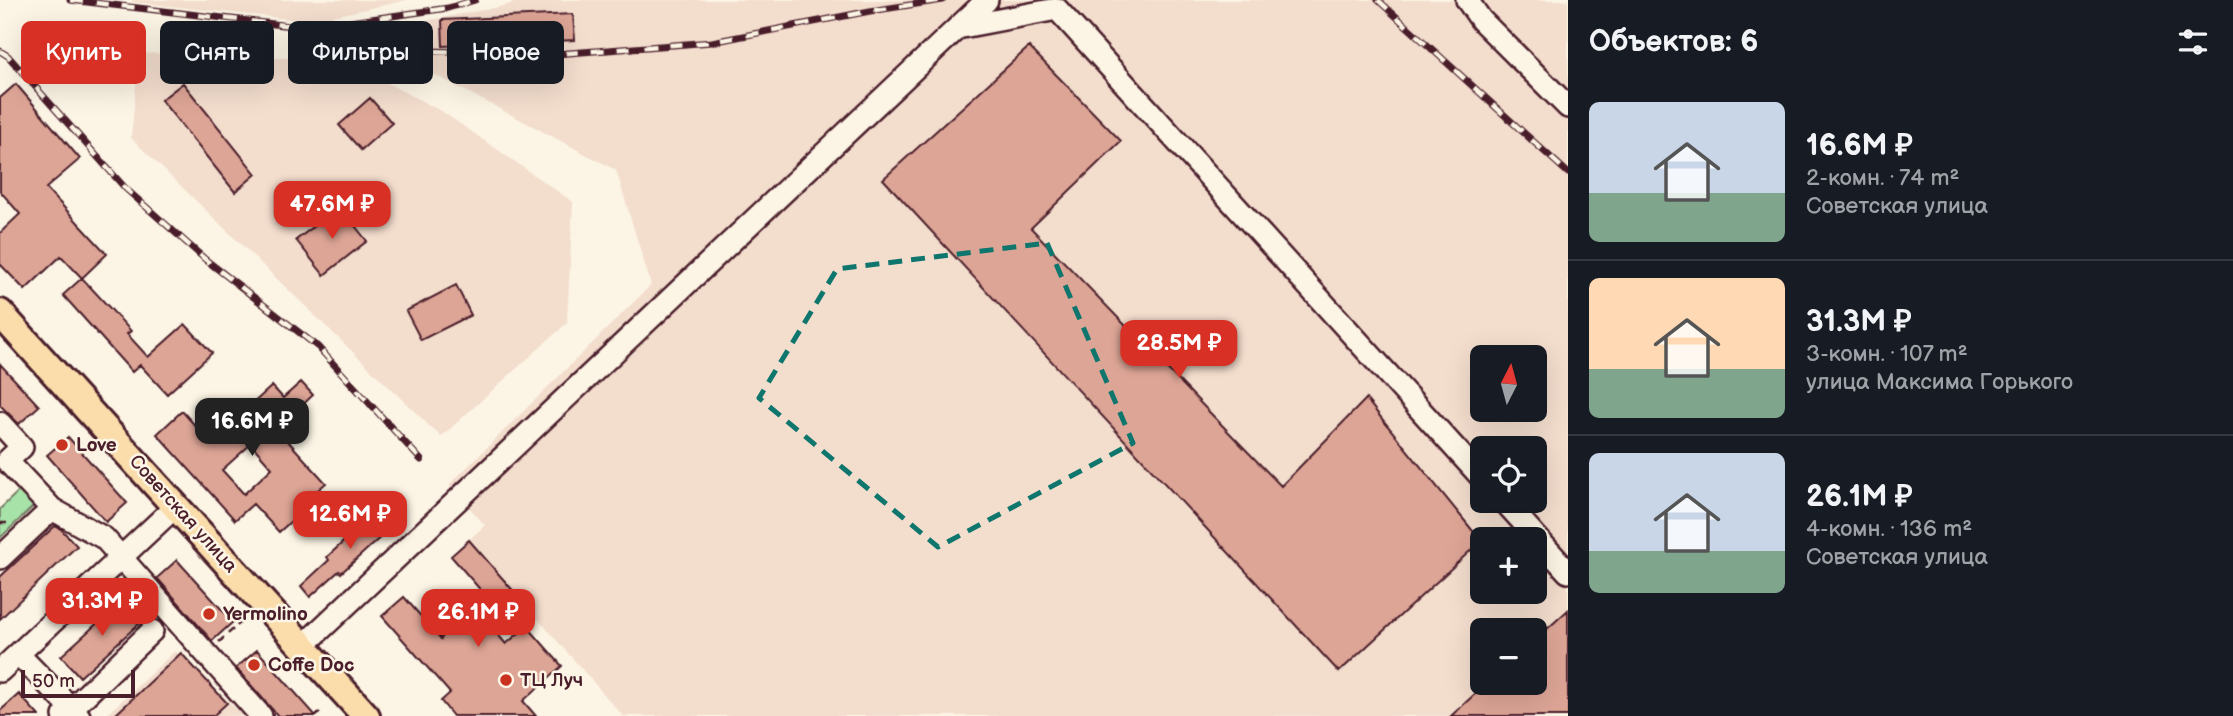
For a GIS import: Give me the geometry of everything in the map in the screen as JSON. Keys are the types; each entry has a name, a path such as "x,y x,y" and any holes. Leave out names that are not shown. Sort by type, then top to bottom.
{"main road":[{"name":"Советская улица","path":"0,313 366,716"}],"street":[{"path":"303,646 987,0"},
{"path":"1467,0 1481,20 1568,107"},
{"path":"957,28 1057,9 1470,465"},
{"path":"0,424 22,447 7,461 52,509 104,538 261,716"},
{"path":"0,671 176,506"},
{"path":"0,558 52,509"},
{"path":"1515,513 1568,572"},
{"path":"18,653 72,713 152,631"}],"path":[{"path":"206,653 241,622"},
{"path":"316,716 320,712"}],"highlighted area":[{"path":"1047,243 1133,443 938,547 759,398 837,269"}],"shaded area":[{"path":"132,0 408,0 309,21"},
{"path":"522,0 1568,0 1568,716 623,716 469,540 485,525 449,485 651,285 616,170 452,84 564,84 564,21 447,21 447,81 433,74 433,21 425,21"},
{"path":"146,53 160,54 160,84 274,84 274,58 288,58 288,84 389,84 443,112 573,202 567,323 441,437 131,138 136,84 146,84"},
{"path":"175,651 244,716 105,716"}],"green space":[{"path":"22,488 37,503 0,538 0,509"}],"building":[{"path":"573,14 575,40 564,40 564,21 447,21 447,46 443,46 442,20"},
{"path":"1029,47 1121,141 1031,228 1281,486 1366,399 1470,527 1470,551 1339,672 883,179"},
{"path":"16,84 80,159 46,188 107,254 82,278 61,256 25,290 0,264 0,233 20,214 0,191 0,98"},
{"path":"184,84 256,174 235,192 161,100"},
{"path":"370,98 392,123 361,150 339,125"},
{"path":"340,207 367,241 324,275 296,240"},
{"path":"82,278 131,331 127,334 148,357 185,324 212,353 167,394 140,365 132,372 63,295"},
{"path":"456,285 471,315 421,340 406,311"},
{"path":"0,364 39,406 19,424 0,405"},
{"path":"301,382 313,395 295,412 306,424 287,440 326,483 296,509 300,513 279,532 253,504 235,520 157,434 182,411 210,442 272,386 283,398","holes":["251,444 272,468 244,494 222,470"]},
{"path":"68,437 127,503 106,522 47,455"},
{"path":"379,509 394,525 310,597 301,586 329,560 327,557"},
{"path":"55,526 77,546 0,619 0,577"},
{"path":"469,540 516,594 485,620 506,644 527,626 562,666 523,701 536,716 453,716 441,701 450,693 382,616 404,597 441,639 453,621 484,594 451,556"},
{"path":"177,560 233,622 212,641 157,578"},
{"path":"123,600 142,621 80,677 61,656"},
{"path":"1568,610 1568,716 1451,716 1474,695 1547,695 1547,629"},
{"path":"257,650 316,716 278,716 236,668"},
{"path":"181,653 227,703 213,716 114,716"},
{"path":"19,694 39,716 0,716 0,711"}],"railway":[{"path":"70,0 308,28 448,8 475,0"},
{"path":"433,51 556,54 712,42 870,11 943,0"},
{"path":"1378,0 1568,173"},
{"path":"0,51 8,56 126,189 206,260 318,347 421,460"}],"place":[{"name":"Love","path":"62,445"},
{"name":"Yermolino","path":"209,614"},
{"name":"Coffe Doc","path":"254,665"},
{"name":"ТЦ Луч","path":"506,680"}]}
